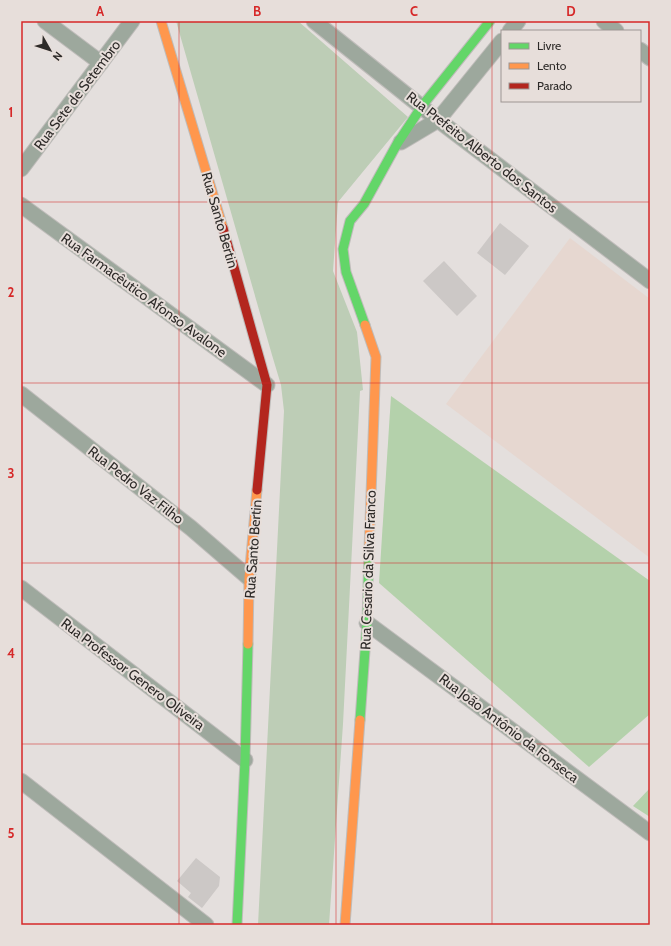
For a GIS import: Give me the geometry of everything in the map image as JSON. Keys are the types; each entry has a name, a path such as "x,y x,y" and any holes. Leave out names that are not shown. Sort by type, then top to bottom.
{"street":[{"path":"45,21 101,63"},
{"name":"Rua Sete de Setembro","path":"21,169 132,21"},
{"name":"Rua Santo Bertin","path":"161,21 226,238 267,385 249,578 244,760 237,925"},
{"name":"Rua Prefeito Alberto dos Santos","path":"314,21 438,120 650,281"},
{"path":"397,144 422,106 490,21"},
{"path":"511,30 518,21"},
{"path":"604,21 615,30"},
{"path":"397,144 438,120 501,41"},
{"path":"641,51 650,58"},
{"name":"Rua Cesario da Silva Franco","path":"345,925 367,622 376,357 346,272 343,249 350,222 364,204 397,144"},
{"name":"Rua Farmacêutico Afonso Avalone","path":"21,205 267,385"},
{"name":"Rua Pedro Vaz Filho","path":"21,394 191,528 249,578"},
{"name":"Rua Professor Genero Oliveira","path":"21,588 244,760"},
{"name":"Rua João Antônio da Fonseca","path":"367,622 650,832"},
{"path":"21,782 206,925"}],"shaded area":[{"path":"570,238 650,299 650,558 446,404"}],"green space":[{"path":"176,21 298,21 408,117 338,202 333,271 357,332 363,390 360,391 343,724 329,925 258,925 284,411 281,385"},
{"path":"391,396 650,581 650,714 589,767 379,583"},
{"path":"650,788 650,817 633,806"}],"building":[{"path":"500,223 529,246 505,275 477,253"},
{"path":"444,261 477,296 457,316 423,281"},
{"path":"196,858 220,877 219,886 202,908 188,897 191,893 177,881"}],"traffic: fast":[{"path":"365,325 346,272 343,249 350,221 364,204 397,144 422,106 490,21"},
{"path":"360,720 367,623 369,550"},
{"path":"237,925 245,760 248,644"}],"traffic: slow":[{"path":"161,21 223,228"},
{"path":"365,325 376,357 369,550"},
{"path":"248,644 249,578 257,490"},
{"path":"345,925 360,720"}],"traffic: jam":[{"path":"223,228 267,385 257,490"}]}
